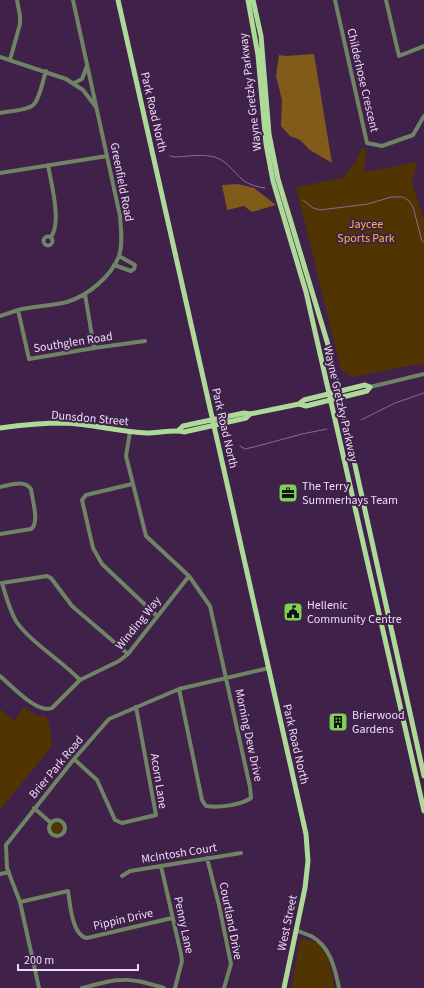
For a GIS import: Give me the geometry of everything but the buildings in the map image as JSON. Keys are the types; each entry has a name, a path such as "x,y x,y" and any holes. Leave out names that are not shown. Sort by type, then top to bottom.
{"main road":[{"name":"Park Road North","path":"118,0 306,834 308,861"},
{"name":"Wayne Gretzky Parkway","path":"248,0 258,54 266,144 273,180 306,292 424,811"},
{"name":"Wayne Gretzky Parkway","path":"253,0 261,36 269,134 278,179 329,348 424,776"},
{"name":"Dunsdon Street","path":"0,428 22,425 65,423 130,432 164,432 179,430 183,426 214,423 244,412 250,414 300,404 306,406 367,391 370,387 365,385 304,400 300,404"},
{"name":"West Street","path":"284,988 304,893 308,861"}],"street":[{"path":"10,60 20,24 20,16 16,0"},
{"path":"73,0 97,109"},
{"name":"Childerhose Crescent","path":"335,0 367,143 382,146 413,135 424,116"},
{"path":"386,0 400,56 424,46"},
{"name":"Greenfield Road","path":"0,57 63,77 74,83 85,93 97,109 120,216 121,236 119,256 114,265 102,282 85,294 67,302 18,310 0,316"},
{"path":"74,83 80,81 83,77 87,64"},
{"path":"0,112 24,109 33,105 37,100 46,71"},
{"path":"0,173 107,156"},
{"path":"48,165 57,219 55,230 51,237"},
{"path":"114,265 131,271 134,269 135,265 119,256"},
{"path":"85,294 94,348"},
{"name":"Southglen Road","path":"18,310 29,359 94,348 146,342"},
{"name":"Dunsdon Street","path":"370,387 424,374"},
{"path":"130,432 126,456 146,536 189,576 210,606 227,677"},
{"path":"0,487 23,483 28,485 31,489 36,520 31,529 0,534"},
{"path":"132,484 86,495 82,500 93,548 102,564 157,616"},
{"path":"80,680 72,671 24,630 16,620 2,583 47,576 51,578 72,606 128,654"},
{"name":"Winding Way","path":"0,676 36,706 50,709 73,685 80,680 119,661 128,654 189,576"},
{"name":"Brier Park Road","path":"40,988 20,902 8,872 6,845 34,808 108,719 179,689 269,668"},
{"name":"Morning Dew Drive","path":"179,689 202,800 206,806 215,807 246,802 251,798 250,787 227,677"},
{"name":"Acorn Lane","path":"74,759 97,780 115,820 122,823 156,815 136,707"},
{"path":"34,808 51,824"},
{"name":"McIntosh Court","path":"122,876 130,871 241,853"},
{"name":"Courtland Drive","path":"207,858 219,905 231,964 224,988"},
{"name":"Penny Lane","path":"161,866 172,918 182,954 182,961 175,988"},
{"path":"0,874 8,872"},
{"name":"Pippin Drive","path":"20,902 68,891 74,926 83,938 172,918"},
{"path":"296,930 311,936 326,949 334,967 339,988"},
{"path":"82,988 113,980 121,980 136,981 164,988"}],"green space":[{"name":"Jaycee Sports Park","path":"362,147 366,150 364,172 417,162 412,182 424,219 424,364 352,377 341,370 296,187 343,178 357,159"},
{"path":"24,707 38,716 46,716 50,728 52,746 0,810 0,709 14,721"},
{"path":"57,822 61,824 63,828 61,832 57,834 53,832 51,828 53,824"},
{"path":"300,940 313,941 323,950 329,962 335,988 291,988"}],"shaded area":[{"path":"314,54 332,163 310,150 300,140 290,136 281,126 282,100 276,76 279,55"},
{"path":"238,184 254,188 276,205 252,212 244,206 227,210 222,185"}],"waterway":[{"path":"170,156 205,155 215,157 224,162 244,181 254,186 265,188"},
{"path":"303,200 313,208 320,210 368,204 391,197 403,197 409,201 413,207 422,241 424,242"},
{"path":"361,420 395,403 424,393"},
{"path":"240,446 245,449 327,429"}],"place":[{"name":"The Terry Summerhays Team","path":"288,493"},
{"name":"Hellenic Community Centre","path":"293,612"},
{"name":"Brierwood Gardens","path":"338,722"}]}
